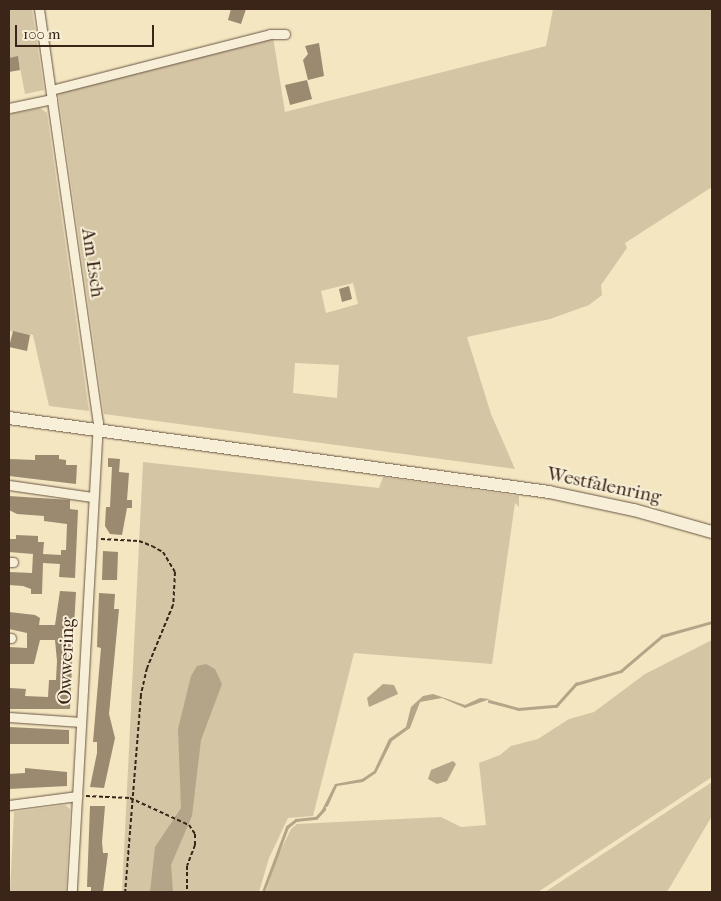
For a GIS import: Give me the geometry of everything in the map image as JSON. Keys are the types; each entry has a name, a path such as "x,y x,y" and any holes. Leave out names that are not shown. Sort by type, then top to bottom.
{"street":[{"name":"Am Esch","path":"39,9 97,432"},
{"path":"9,108 270,34 285,34"},
{"name":"Westfalenring","path":"9,418 97,432 486,483 593,500 712,532"},
{"name":"Owwering","path":"72,892 89,539 97,432"},
{"path":"9,485 92,497"},
{"path":"9,718 81,722"},
{"path":"9,805 76,796"}],"path":[{"path":"89,539 139,541 163,552 175,572 173,605 146,668 141,695 130,798 125,892"},
{"path":"76,796 130,798 175,817 193,830 195,845 187,866 187,892"}],"shaded area":[{"path":"9,9 32,9 44,90 25,94 18,57 9,58"},
{"path":"553,9 712,9 712,187 625,243 627,248 601,285 602,295 589,305 550,319 467,337 491,414 515,469 104,414 58,91 273,37 285,112 546,46","holes":["353,283 358,304 326,313 321,291","295,363 339,365 337,398 293,393"]},
{"path":"40,108 47,113 89,411 49,406 33,335 9,331 9,114"},
{"path":"143,462 379,488 383,477 519,496 519,507 515,503 492,664 354,653 313,816 288,818 269,858 259,892 122,892"},
{"path":"712,640 712,777 538,892 266,892 276,860 291,829 297,824 441,817 461,827 486,825 479,763 500,755 511,746 538,739 569,719 594,712 645,674"},
{"path":"206,664 215,669 222,684 201,740 192,816 171,865 173,892 150,892 155,847 181,808 178,729 191,676 197,666"},
{"path":"383,684 394,685 398,694 369,707 367,698"},
{"path":"433,694 465,705 480,698 490,699 465,708 442,698 420,702 410,728 392,741 376,773 363,782 337,786 328,806 322,810 335,784 362,779 374,771 389,739 406,727 411,707 423,696"},
{"path":"453,761 456,764 447,781 437,784 428,779 431,770"},
{"path":"712,782 712,816 667,892 545,892"},
{"path":"65,805 70,809 66,892 10,892 14,812"}],"building":[{"path":"231,9 246,9 241,24 228,20"},
{"path":"319,43 324,76 308,80 303,60 308,54 305,46"},
{"path":"18,56 20,70 9,72 9,58"},
{"path":"307,80 312,99 290,105 285,85"},
{"path":"349,286 352,299 342,302 339,289"},
{"path":"13,331 30,335 27,351 9,347"},
{"path":"35,455 59,455 59,459 66,460 66,465 77,465 76,484 9,476 9,459 35,460"},
{"path":"108,458 120,459 119,472 129,473 127,500 132,500 132,508 127,508 122,535 110,534 105,526 106,507 110,507 112,467 108,467"},
{"path":"9,496 70,500 70,509 78,510 75,578 59,577 60,564 43,563 42,594 31,594 31,589 23,586 9,585 9,572 32,573 33,554 9,552 9,539 16,539 16,535 38,536 38,542 44,542 43,554 61,555 61,550 66,550 67,524 44,521 44,516 17,514 9,510"},
{"path":"103,551 118,552 117,580 102,580"},
{"path":"60,591 76,592 74,626 66,626 65,641 73,642 70,709 9,709 10,688 26,689 25,696 48,697 49,680 56,680 57,661 55,640 40,640 34,664 9,664 9,647 27,648 27,633 9,629 9,612 35,615 40,618 39,625 55,625"},
{"path":"99,593 115,594 114,609 119,609 109,714 115,738 104,788 90,787 97,753 97,742 93,742 101,648 97,647"},
{"path":"9,727 69,730 69,744 9,744"},
{"path":"25,768 67,772 67,786 9,789 9,774 25,773"},
{"path":"90,806 105,806 102,842 103,853 108,853 103,892 91,892 91,887 87,887"}],"waterway":[{"path":"489,701 518,709 556,706 576,684 621,671 662,636 712,622"},
{"path":"263,892 287,827 296,820 316,818 324,809"}]}
